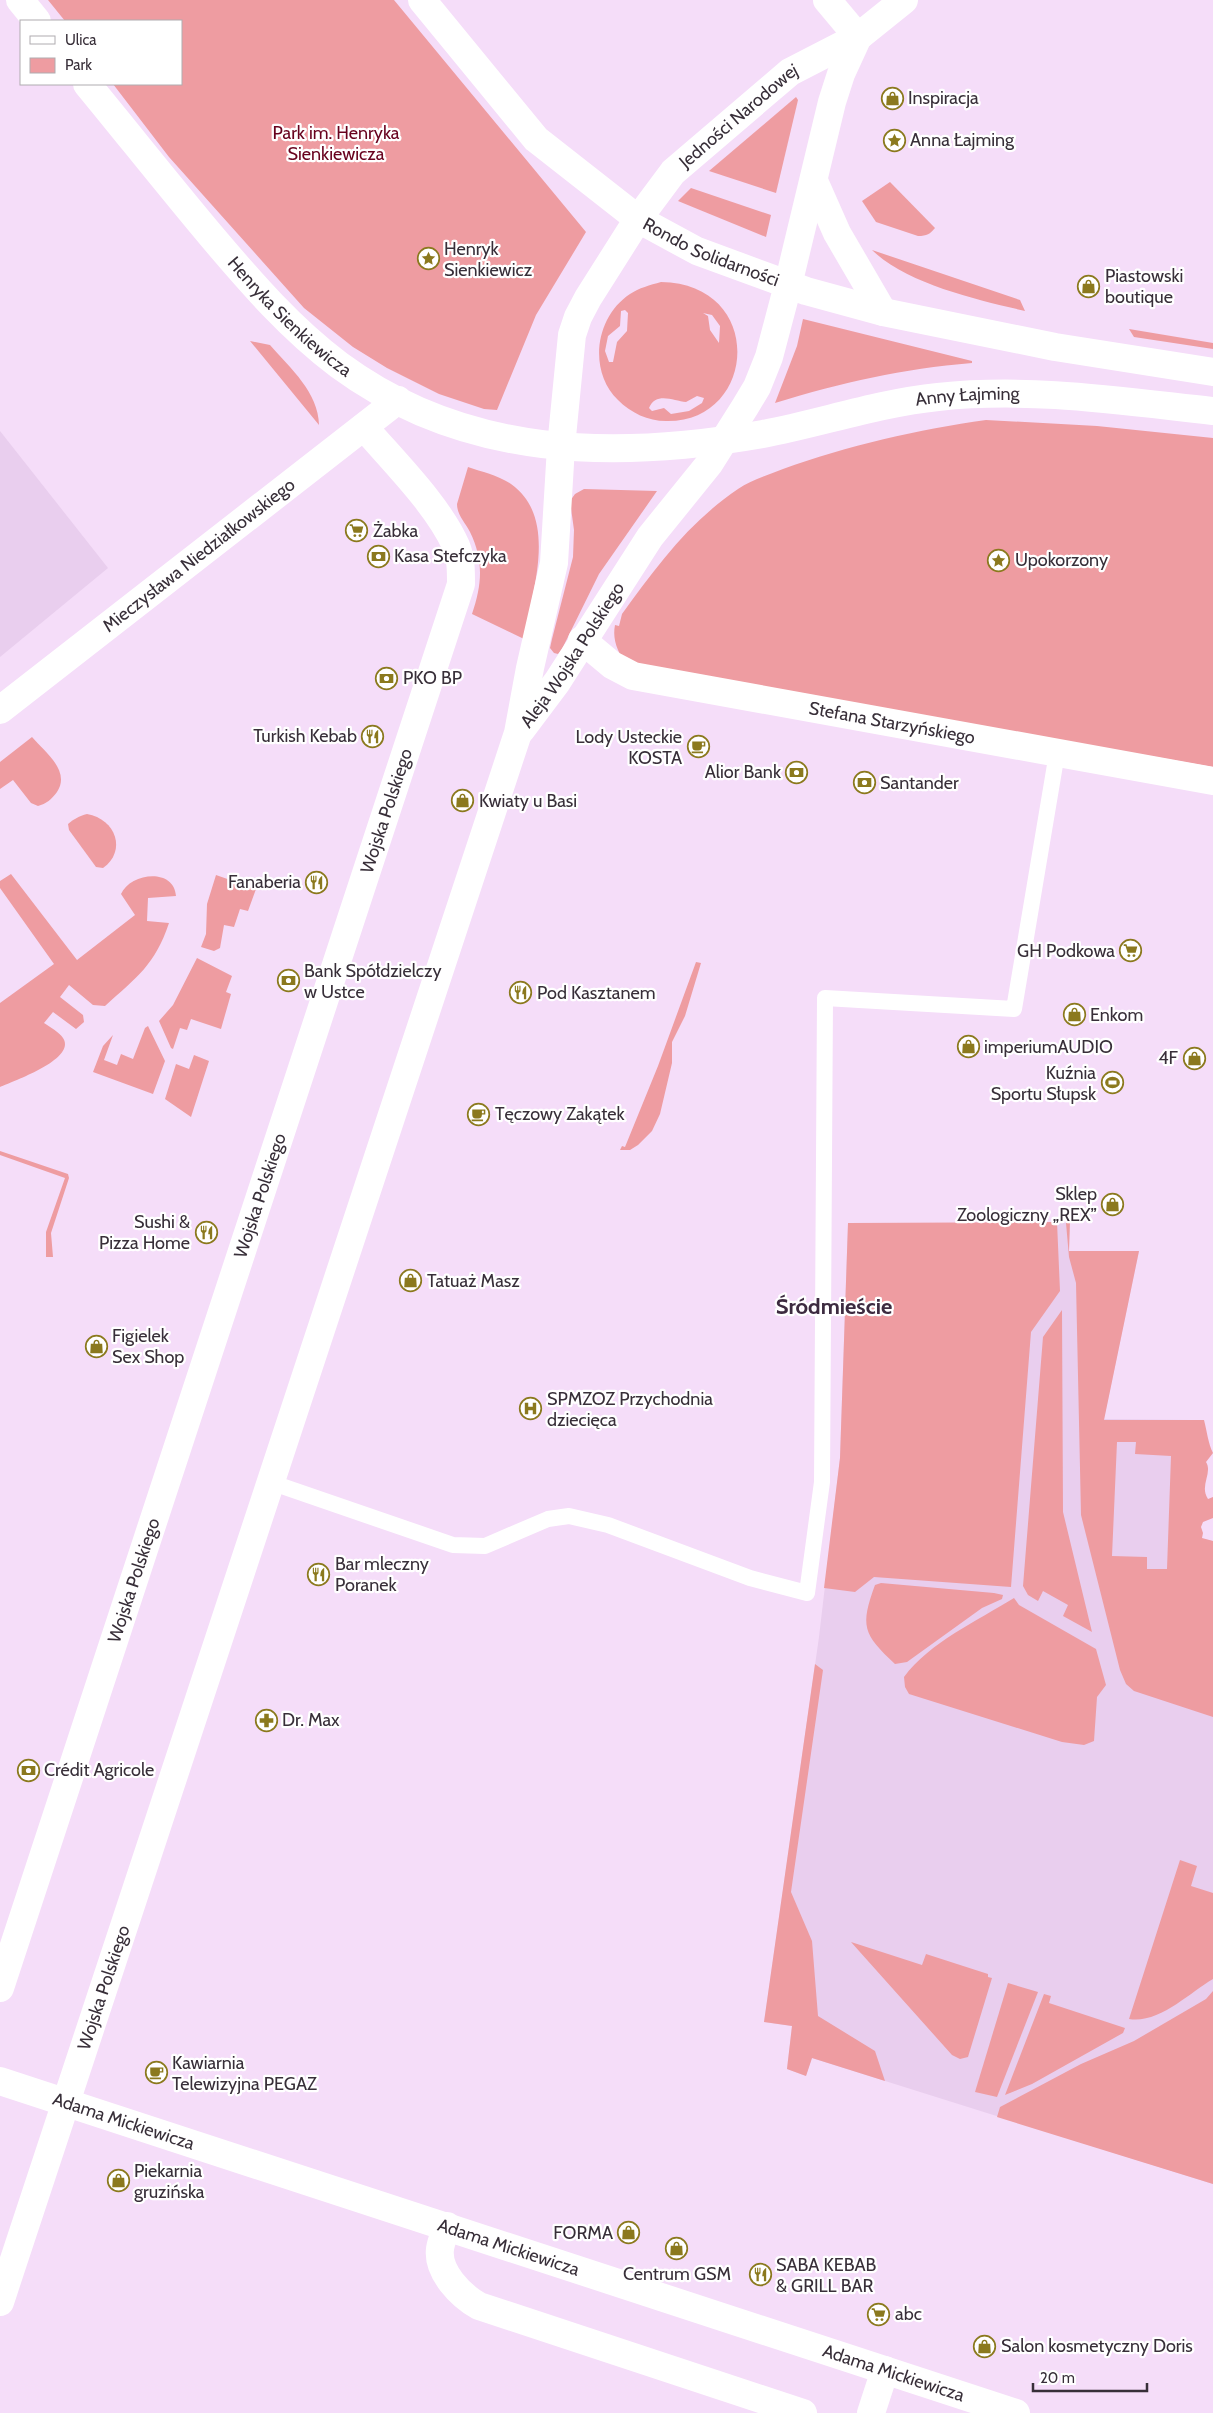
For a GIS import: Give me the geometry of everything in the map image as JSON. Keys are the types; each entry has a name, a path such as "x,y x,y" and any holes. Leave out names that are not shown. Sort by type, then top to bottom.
{"street":[{"path":"20,0 36,20"},
{"path":"422,0 536,139 638,219"},
{"path":"827,0 858,37"},
{"name":"Jedności Narodowej","path":"638,219 673,172 790,72 858,37 901,2"},
{"name":"Jedności Narodowej","path":"788,285 832,102 841,74 858,37"},
{"name":"Henryka Sienkiewicza","path":"88,85 191,213 260,294 306,338 341,366 398,400 472,432 520,442 561,447"},
{"path":"814,180 837,233 883,312"},
{"name":"Rondo Solidarności","path":"561,447 569,357 578,317 616,250 638,219 697,251 788,285 768,357 757,387 725,439"},
{"path":"788,285 883,312 1054,347 1213,372"},
{"name":"Anny Łajming","path":"725,439 764,434 934,397 983,393 1038,393 1213,411"},
{"name":"Mieczysława Niedziałkowskiego","path":"0,710 398,400"},
{"name":"Wojska Polskiego","path":"0,1988 461,584 462,566 456,546 446,529 423,496 364,427"},
{"path":"561,447 598,450 671,447 725,439"},
{"name":"Aleja Wojska Polskiego","path":"518,733 557,682 582,640 650,537 708,464 725,439"},
{"name":"Aleja Wojska Polskiego","path":"518,733 530,668 554,564 561,447"},
{"name":"Stefana Starzyńskiego","path":"582,640 612,665 633,676 1213,781"},
{"name":"Wojska Polskiego","path":"0,2302 518,733"},
{"name":"Adama Mickiewicza","path":"0,2081 1016,2413"},
{"path":"447,2226 440,2250 443,2268 462,2294 479,2306 804,2413"},
{"path":"871,2413 885,2370"}],"lane":[{"path":"270,1482 453,1545 486,1546 548,1519 569,1516 586,1519 608,1525 750,1578 807,1593 822,1482 825,998 1014,1009 1057,753"}],"shaded area":[{"path":"0,431 108,568 0,657"},
{"path":"848,1223 1070,1223 1069,1251 1139,1251 1104,1419 1192,1420 1199,1538 1213,1541 1213,2184 812,2058 806,2076 787,2069 792,2026 764,2022 819,1637 840,1458"}],"green space":[{"name":"Park im. Henryka Sienkiewicza","path":"48,0 394,0 586,232 536,315 497,410 484,409 439,394 387,368 353,347 304,308 169,157 114,85 182,85 182,20 64,20"},
{"path":"796,97 798,100 776,193 709,171"},
{"path":"890,182 935,228 930,233 918,236 876,222 862,201"},
{"path":"691,188 771,215 766,237 678,201"},
{"path":"872,250 1020,300 1025,311 965,296 923,281 887,262"},
{"path":"661,282 695,289 719,305 733,327 737,353 732,378 719,400 696,416 666,421 653,420 640,415 628,409 618,400 608,388 599,360 603,330 609,316 618,304 641,288","holes":["625,310 628,313 627,331 617,342 613,362 609,362 605,351 608,336 620,326 621,311","703,313 712,315 720,326 719,343 710,330 708,316","697,396 704,398 702,403 689,411 671,414 664,408 652,411 649,408 652,403 661,398 686,402"]},
{"path":"803,319 972,361 972,363 873,377 775,403 797,346"},
{"path":"1129,329 1213,343 1213,349 1134,337"},
{"path":"250,341 270,345 294,372 314,402 319,425"},
{"path":"986,420 1097,426 1213,438 1213,767 627,665 616,646 614,636 615,625 619,626 622,614 674,546 704,516 738,489 754,480 832,453 909,433"},
{"path":"468,467 495,476 511,484 526,498 534,516 538,535 538,556 536,578 524,639 472,614 478,593 480,573 478,553 470,532 457,508"},
{"path":"584,489 657,491 599,574 558,654 554,653 550,648 573,557 574,530 570,501 575,494"},
{"path":"32,737 55,762 61,777 55,795 46,803 38,806 31,803 13,780 0,789 0,762"},
{"path":"87,814 105,822 115,836 115,853 103,868 96,867 69,830 68,824"},
{"path":"11,874 77,960 135,915 121,894 133,881 151,876 160,877 168,880 176,896 148,898 147,921 169,923 158,950 144,969 105,1006 93,1005 69,985 60,997 83,1015 84,1022 76,1029 53,1012 44,1023 63,1038 65,1046 61,1054 42,1068 0,1087 0,1003 54,964 0,888 0,881"},
{"path":"216,875 256,889 248,911 240,909 234,927 224,925 220,948 214,951 201,947 206,934 207,904"},
{"path":"197,958 232,976 226,992 231,994 221,1029 191,1019 187,1030 180,1028 173,1049 159,1021 173,1005"},
{"path":"696,962 701,963 685,1016 672,1042 672,1063 660,1114 652,1131 638,1145 630,1150 620,1150 622,1146 625,1147 658,1066"},
{"path":"148,1026 165,1061 153,1094 93,1072 103,1046 113,1035 104,1060 117,1065 121,1054 133,1059 145,1028"},
{"path":"194,1055 209,1061 191,1117 165,1099 176,1064 189,1069"},
{"path":"0,1151 68,1174 69,1178 51,1233 53,1257 46,1257 46,1232 65,1178 0,1155"},
{"path":"1070,1220 1069,1251 1139,1251 1104,1420 1204,1420 1213,1453 1206,1462 1208,1471 1205,1489 1208,1499 1213,1497 1213,1518 1203,1522 1201,1527 1202,1538 1213,1541 1213,1717 1134,1691 1126,1684 1120,1670 1081,1515 1076,1283 1069,1257 1066,1223","holes":["1117,1442 1136,1442 1135,1454 1171,1456 1167,1569 1147,1569 1147,1557 1112,1556"]},
{"path":"1057,1222 1060,1291 1031,1332 1011,1587 874,1577 855,1592 824,1588 840,1458 848,1223"},
{"path":"1062,1310 1063,1512 1092,1632 1063,1616 1068,1605 1043,1591 1038,1601 1028,1595 1023,1586 1043,1337"},
{"path":"881,1583 1003,1595 1002,1599 982,1608 907,1662 895,1664 876,1645 867,1629 867,1610 870,1599 875,1585"},
{"path":"1014,1598 1019,1605 1096,1649 1106,1685 1097,1697 1094,1741 1084,1745 1062,1742 909,1694 905,1687 904,1677 927,1653 955,1633"},
{"path":"815,1664 823,1670 791,1892 812,1941 818,2016 875,2051 885,2081 812,2058 806,2076 787,2069 792,2026 764,2022"},
{"path":"1180,1860 1197,1866 1191,1886 1213,1893 1213,1979 1162,2012 1151,2017 1129,2019"},
{"path":"851,1942 922,1965 926,1954 988,1974 988,1977 992,1978 968,2057 960,2059 952,2055"},
{"path":"1008,1983 1038,1992 997,2097 975,2092"},
{"path":"1213,1991 1213,2184 997,2117 1000,2107 1081,2064 1134,2041 1206,1999"},
{"path":"1044,1994 1051,1996 1049,2003 1125,2028 1123,2033 1032,2084 1005,2095"}],"place":[{"name":"Inspiracja","path":"892,98"},
{"name":"Anna Łajming","path":"894,140"},
{"name":"Henryk Sienkiewicz","path":"428,259"},
{"name":"Piastowski boutique","path":"1089,286"},
{"name":"Żabka","path":"357,531"},
{"name":"Kasa Stefczyka","path":"378,556"},
{"name":"Upokorzony","path":"999,560"},
{"name":"PKO BP","path":"387,678"},
{"name":"Turkish Kebab","path":"373,736"},
{"name":"Lody Usteckie KOSTA","path":"698,747"},
{"name":"Alior Bank","path":"797,772"},
{"name":"Santander","path":"864,783"},
{"name":"Kwiaty u Basi","path":"463,801"},
{"name":"Fanaberia","path":"317,882"},
{"name":"GH Podkowa","path":"1131,951"},
{"name":"Bank Spółdzielczy w Ustce","path":"288,981"},
{"name":"Pod Kasztanem","path":"521,993"},
{"name":"Enkom","path":"1074,1015"},
{"name":"imperiumAUDIO","path":"968,1047"},
{"name":"4F","path":"1194,1058"},
{"name":"Kuźnia Sportu Słupsk","path":"1112,1083"},
{"name":"Tęczowy Zakątek","path":"479,1114"},
{"name":"Sklep Zoologiczny „REX”","path":"1113,1204"},
{"name":"Sushi & Pizza Home","path":"206,1232"},
{"name":"Tatuaż Masz","path":"411,1281"},
{"name":"Figielek Sex Shop","path":"96,1346"},
{"name":"SPMZOZ Przychodnia dziecięca","path":"531,1409"},
{"name":"Bar mleczny Poranek","path":"319,1574"},
{"name":"Dr. Max","path":"266,1720"},
{"name":"Crédit Agricole","path":"28,1770"},
{"name":"Kawiarnia Telewizyjna PEGAZ","path":"156,2073"},
{"name":"Piekarnia gruzińska","path":"118,2181"},
{"name":"FORMA","path":"629,2233"},
{"name":"Centrum GSM","path":"677,2249"},
{"name":"SABA KEBAB & GRILL BAR","path":"760,2275"},
{"name":"abc","path":"879,2314"},
{"name":"Salon kosmetyczny Doris","path":"985,2346"}],"district":[{"name":"Śródmieście","path":"834,1306"}]}
